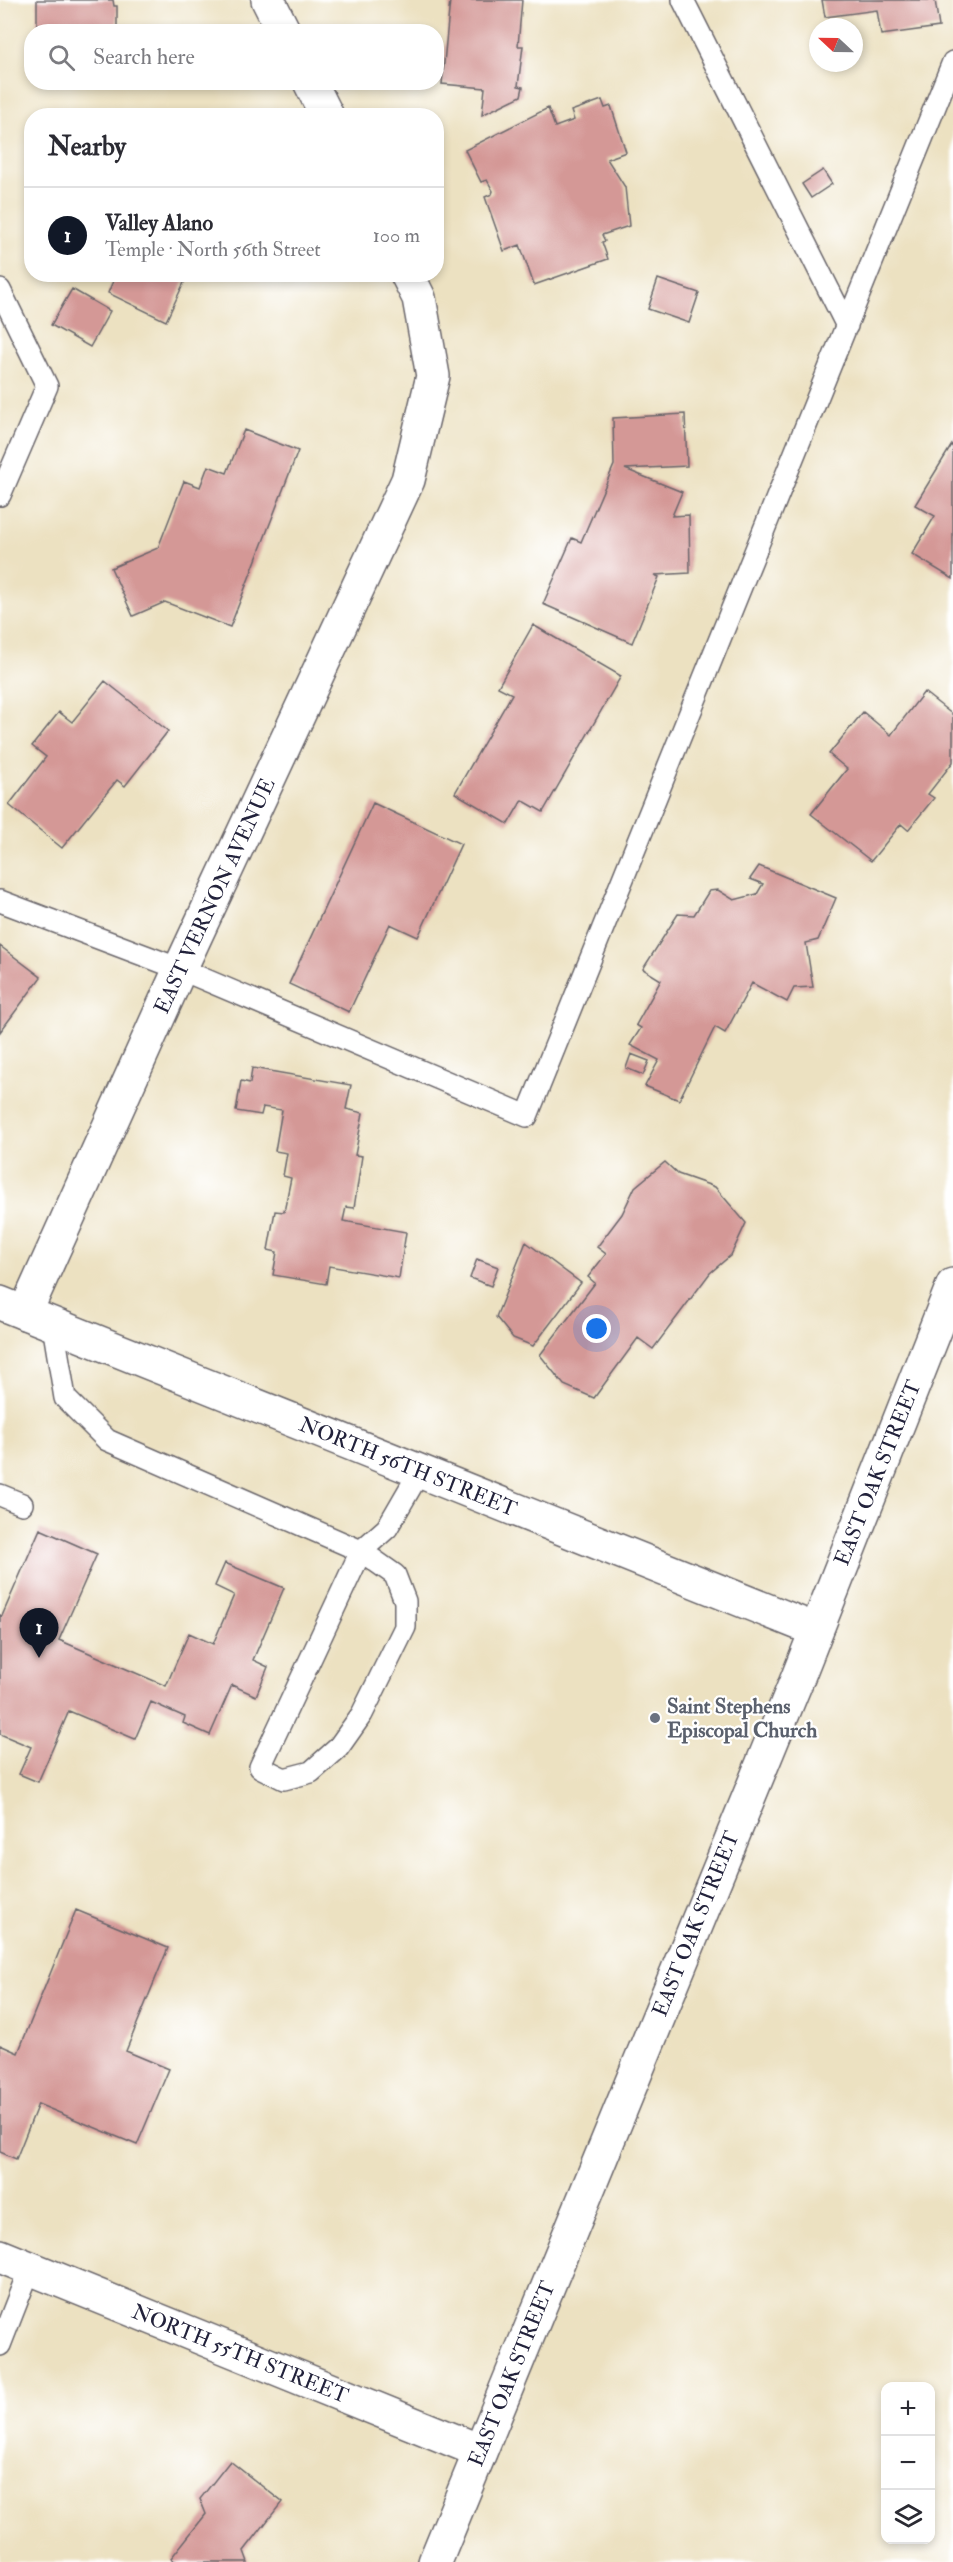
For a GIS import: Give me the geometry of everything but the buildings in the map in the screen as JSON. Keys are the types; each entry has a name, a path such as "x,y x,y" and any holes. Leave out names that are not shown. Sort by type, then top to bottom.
{"street":[{"path":"268,0 280,24"},
{"path":"314,90 323,108"},
{"name":"EAST VERNON AVENUE","path":"26,1314 180,969 408,480 433,376 419,298 411,282"},
{"name":"EAST OAK STREET","path":"435,2562 816,1630 953,1284"},
{"name":"NORTH 56TH STREET","path":"26,1314 816,1630"},
{"name":"NORTH 55TH STREET","path":"0,2256 480,2451"}],"lane":[{"path":"683,0 847,326"},
{"path":"0,901 180,969 527,1116 953,63"},
{"path":"0,290 47,386 0,495"},
{"path":"26,1314 65,1398 107,1440 361,1551 395,1575 405,1601 405,1627 362,1714 338,1748 311,1772 284,1779 260,1767 361,1551 387,1528 420,1471"},
{"path":"0,1495 22,1504"},
{"path":"0,2345 30,2268"}],"place":[{"name":"Valley Alano","path":"39,1658"},
{"name":"Saint Stephens Episcopal Church","path":"655,1718"}]}
